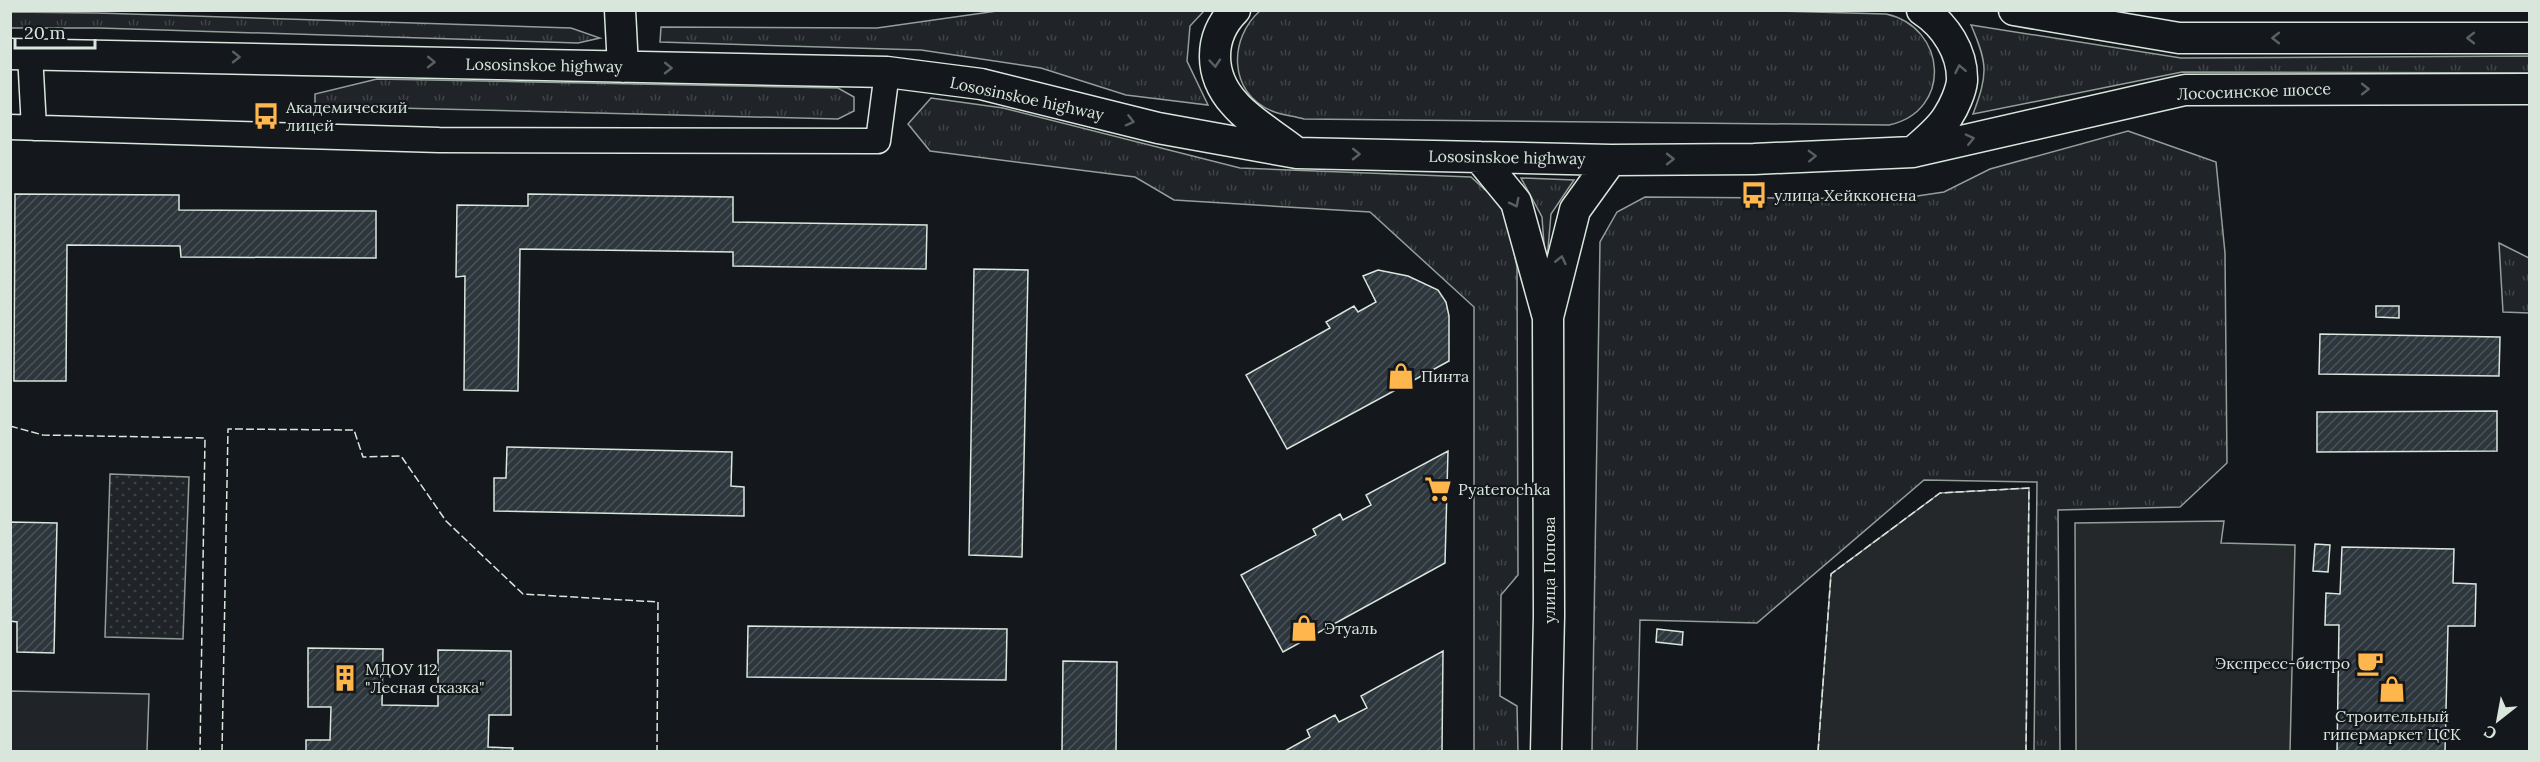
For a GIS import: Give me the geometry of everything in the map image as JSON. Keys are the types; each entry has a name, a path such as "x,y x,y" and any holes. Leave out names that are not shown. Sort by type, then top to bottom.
{"street":[{"path":"620,10 623,67"},
{"path":"1235,10 1214,45 1217,77 1234,104 1297,153"},
{"path":"1913,152 1948,117 1962,82 1949,34 1940,23 1922,10"},
{"path":"2014,10 2179,38 2529,38"},
{"path":"20,54 34,128"},
{"name":"Lososinskoe highway","path":"20,54 888,72 981,84 1158,128 1297,153 1611,160 1754,159 1913,152"},
{"path":"10,127 439,140 878,141 888,72"},
{"name":"Лососинское шоссе","path":"1913,152 2185,90 2529,89"},
{"name":"улица Попова","path":"1479,157 1516,202 1548,317"},
{"name":"улица Попова","path":"1546,752 1549,616 1548,317 1575,210 1611,160"}],"green space":[{"path":"1004,10 1204,11 1190,26 1187,61 1208,105 1126,95 1041,68 921,50 660,42 661,27 877,28"},
{"path":"1261,10 1737,10 1886,14 1906,22 1921,35 1931,51 1934,69 1932,87 1924,104 1910,117 1889,125 1304,119 1272,111 1258,103 1247,92 1240,79 1238,50 1250,22"},
{"path":"11,12 571,28 600,38 578,43 99,28 11,28"},
{"path":"1971,25 2181,58 2529,56 2529,73 2182,72 1973,114 1981,89 1984,69 1981,50"},
{"path":"377,79 838,88 854,97 854,111 838,119 315,106 315,94"},
{"path":"931,98 1003,108 1240,168 1471,177 1505,208 1517,267 1518,575 1501,595 1500,696 1517,706 1518,751 1474,751 1474,307 1370,212 1174,200 1135,177 930,151 908,124"},
{"path":"2128,131 2216,162 2225,253 2227,463 2180,507 2058,510 2060,751 2034,751 2037,482 1924,480 1757,623 1640,620 1637,751 1592,751 1600,242 1617,212 1645,197 1897,199 1944,192 1990,169"},
{"path":"1521,178 1574,180 1551,214 1546,272 1542,217"},
{"path":"2499,243 2529,258 2529,313 2503,312"},
{"path":"110,474 189,477 183,639 105,637"},
{"path":"11,691 149,694 147,751 11,751"}],"shaded area":[{"path":"2029,488 2026,751 1818,751 1831,574 1940,493"},
{"path":"2224,521 2221,543 2295,545 2290,751 2076,751 2075,523"}],"building":[{"path":"15,194 179,195 179,210 376,211 376,258 181,257 180,246 67,245 66,381 14,381"},
{"path":"528,194 733,197 733,222 927,225 926,269 733,266 733,252 520,249 518,391 464,390 465,276 456,277 457,205 528,206"},
{"path":"974,269 1028,270 1022,557 969,555"},
{"path":"1378,270 1408,276 1438,290 1446,302 1449,316 1449,361 1287,449 1246,375 1330,328 1326,322 1354,306 1358,312 1376,302 1363,276"},
{"path":"2376,306 2399,306 2399,318 2376,317"},
{"path":"2320,334 2500,337 2499,376 2319,374"},
{"path":"2497,411 2497,451 2317,452 2317,412"},
{"path":"507,447 732,452 731,486 744,487 744,516 494,511 494,478 506,478"},
{"path":"1448,451 1445,563 1283,652 1241,575 1316,535 1313,529 1340,514 1343,520 1371,505 1366,495"},
{"path":"10,522 57,523 54,653 17,652 17,622 10,621"},
{"path":"2315,544 2330,545 2328,572 2313,571"},
{"name":"Строительный гипермаркет ЦСК","path":"2342,547 2454,549 2453,583 2476,584 2475,626 2448,626 2445,752 2337,752 2339,625 2325,625 2326,593 2340,594"},
{"path":"748,626 1007,629 1006,680 747,677"},
{"path":"1657,629 1683,632 1682,645 1656,642"},
{"name":"МДОУ 112 \"Лесная сказка\"","path":"308,648 383,649 382,705 438,706 438,650 511,651 511,715 489,715 488,747 513,748 512,752 306,752 306,740 330,740 331,707 308,707"},
{"path":"1443,651 1442,752 1283,752 1310,737 1307,730 1335,715 1339,722 1367,708 1361,696"},
{"path":"1063,661 1117,662 1116,752 1062,752"}],"fence":[{"path":"10,426 43,435 205,438 200,752"},
{"path":"222,752 228,429 354,430 363,457 401,456 446,521 523,594 658,602 657,752"},
{"path":"1818,752 1831,574 1940,493 2029,488 2026,752"}],"place":[{"name":"Академический лицей","path":"266,116"},
{"name":"улица Хейкконена","path":"1754,195"},
{"name":"Пинта","path":"1401,376"},
{"name":"Pyaterochka","path":"1438,489"},
{"name":"Этуаль","path":"1304,628"},
{"name":"Экспресс-бистро","path":"2370,663"},
{"name":"МДОУ 112 \"Лесная сказка\"","path":"345,678"},
{"name":"Строительный гипермаркет ЦСК","path":"2392,689"}]}
